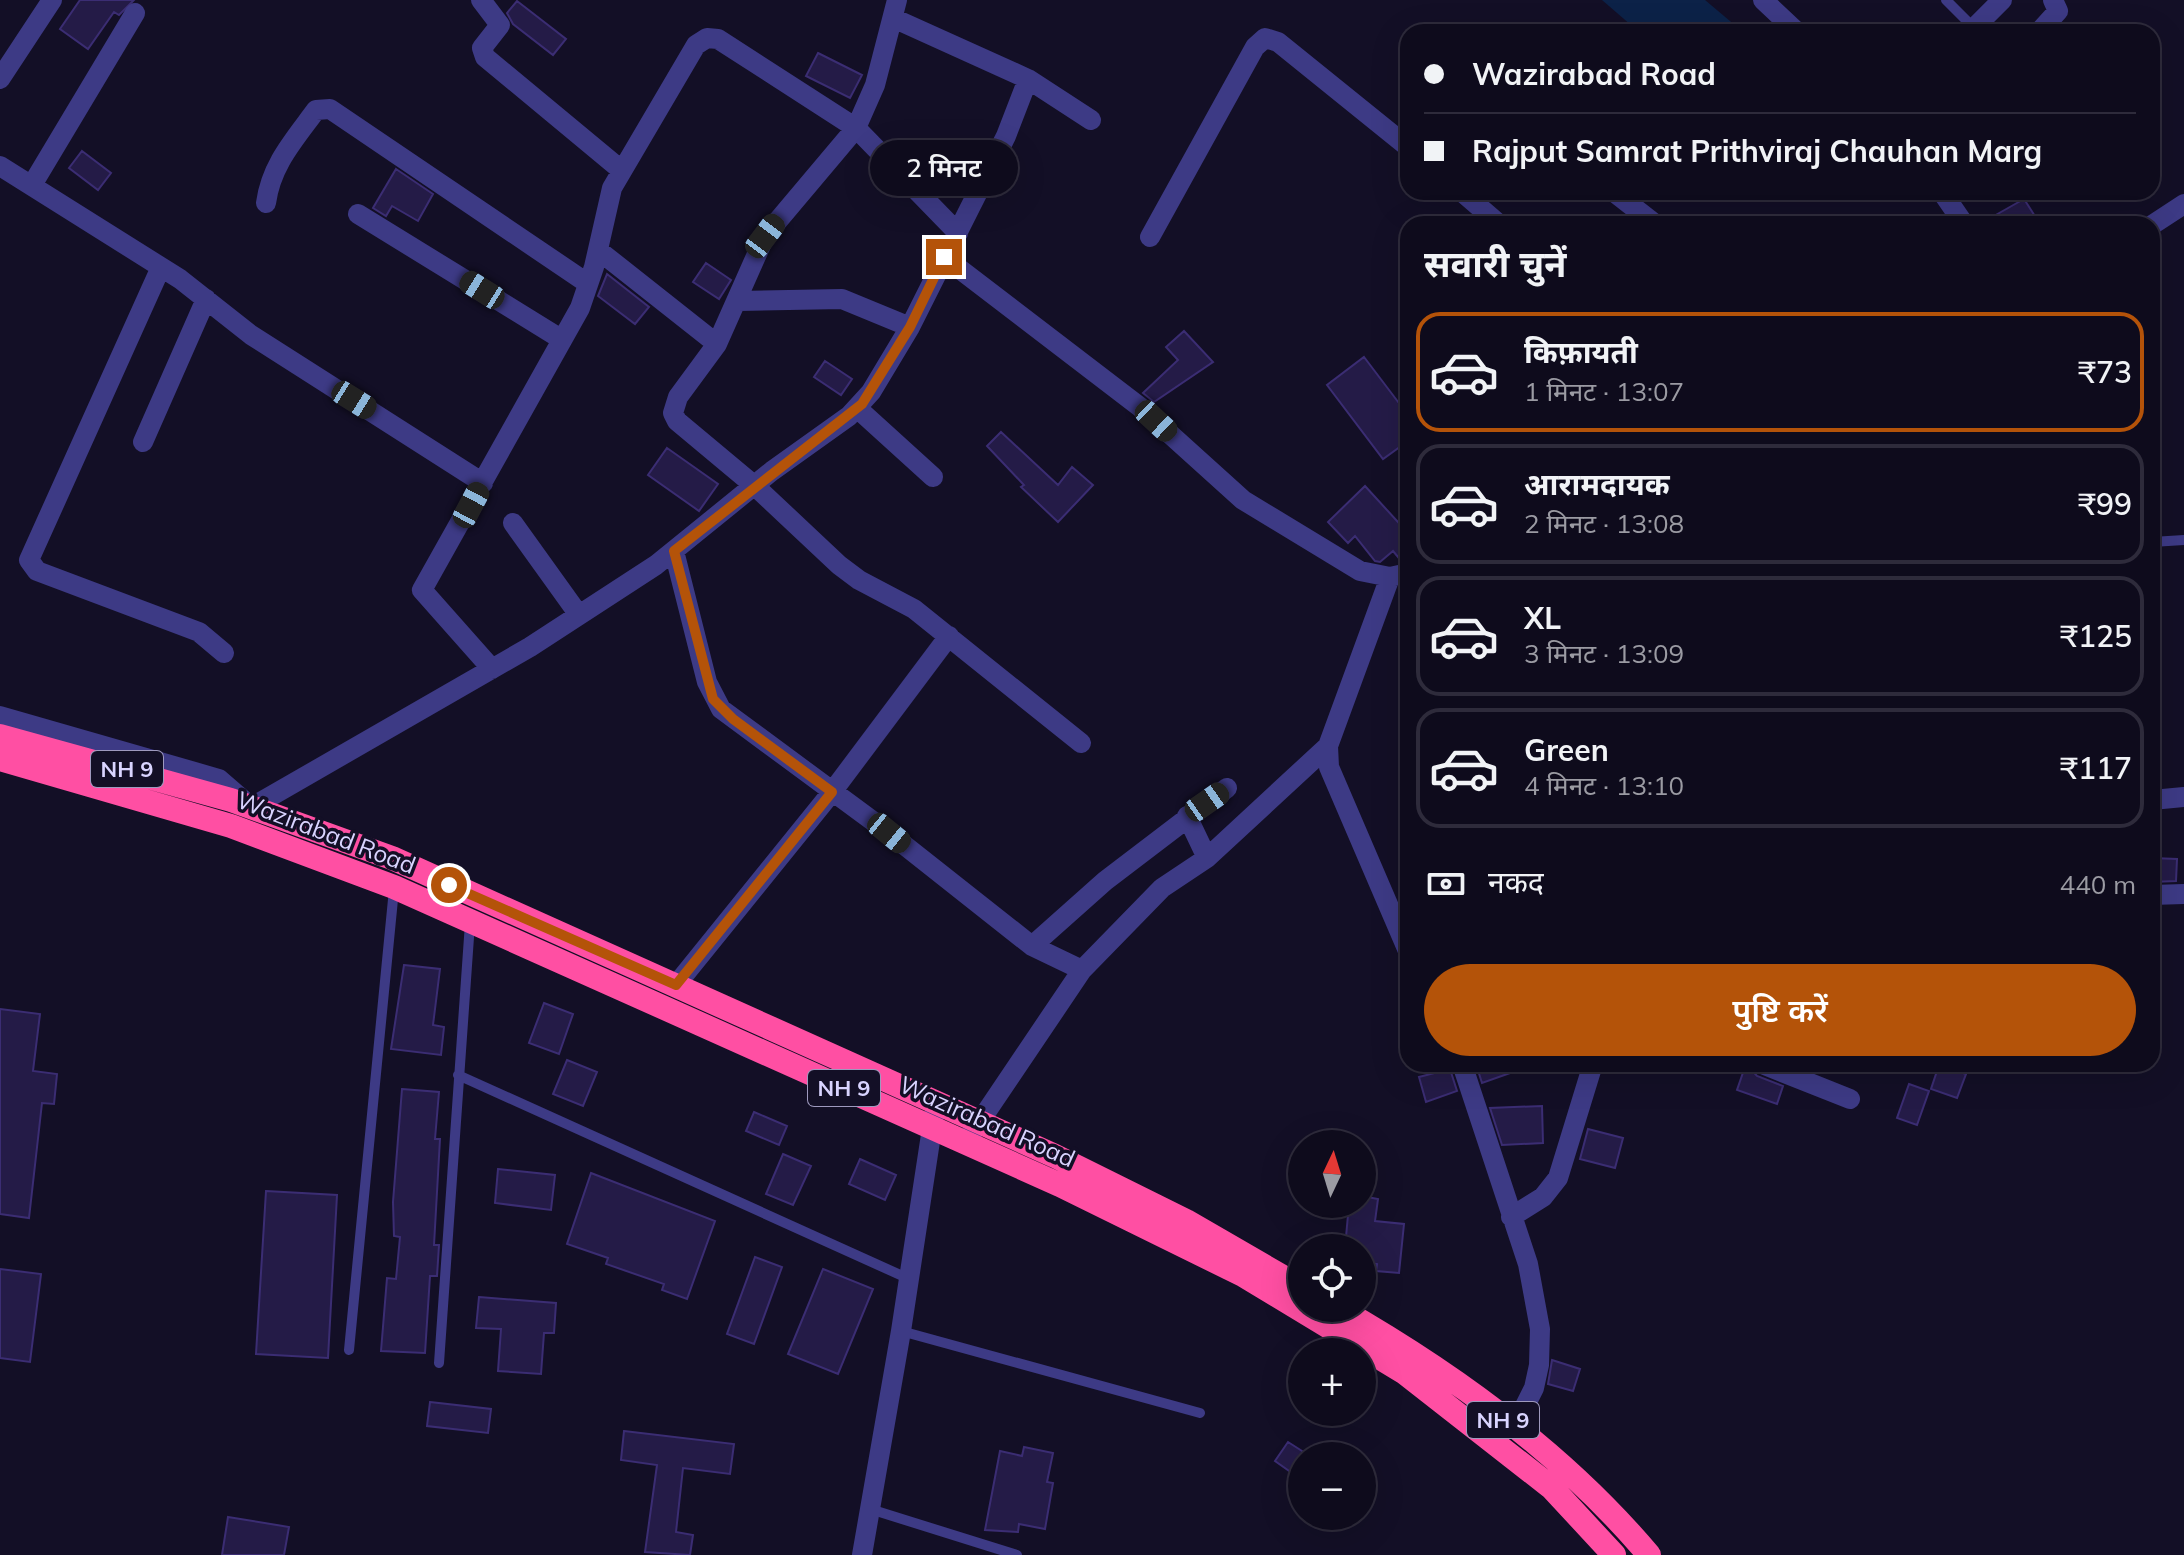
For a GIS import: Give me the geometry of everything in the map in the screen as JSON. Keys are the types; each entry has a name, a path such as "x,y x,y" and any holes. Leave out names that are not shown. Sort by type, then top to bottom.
{"highway":[{"name":"Wazirabad Road","path":"0,736 132,770 252,807 392,858 936,1103 972,1132 1243,1275 1405,1373 1552,1488 1614,1555"},
{"name":"Wazirabad Road","path":"0,759 247,832 394,887 932,1127 972,1132 1186,1221 1288,1280"},
{"name":"NH 9","path":"1362,1322 1405,1347 1544,1450 1649,1555"}],"street":[{"path":"0,79 52,0"},
{"path":"481,0 500,25 482,48 485,57 620,169"},
{"path":"1763,0 1788,24"},
{"path":"1978,24 2002,0"},
{"path":"2046,24 2058,11 2053,0"},
{"path":"1081,743 914,609 859,580 677,421 673,413 678,397 717,344 738,301 756,249 856,128 875,85 895,9 1028,79 1091,120"},
{"path":"32,185 135,13"},
{"path":"492,669 422,590 580,308 598,250 607,202 620,169 685,60 707,38 718,39 856,128 958,233"},
{"path":"1150,237 1255,47 1265,38 1278,42 1400,141"},
{"path":"247,832 252,807 492,669 579,615 674,551 772,471 857,408 871,392 910,327 1006,136 1028,79"},
{"path":"266,203 269,183 278,161 316,110 330,109 587,283"},
{"path":"0,166 161,267 251,335 483,483"},
{"path":"1471,200 1490,216"},
{"path":"1624,200 1645,216"},
{"path":"2160,220 2184,204"},
{"path":"358,214 561,339"},
{"path":"598,250 717,344"},
{"path":"944,257 1140,407 1243,500 1360,571 1399,575 1328,746 1207,858 1162,888 1082,970 972,1132"},
{"path":"161,267 29,560 31,567 37,571 199,632 224,653"},
{"path":"143,442 206,299"},
{"path":"738,301 842,299 910,327"},
{"path":"857,408 933,477"},
{"path":"513,523 579,615"},
{"path":"674,551 713,699 733,719 1032,946 1082,970"},
{"path":"676,985 832,792 949,636"},
{"path":"0,716 219,779 252,807"},
{"path":"1328,746 1334,781 1400,933"},
{"path":"1032,946 1105,881 1227,788"},
{"path":"2160,799 2184,797"},
{"path":"1187,816 1207,858"},
{"path":"2160,895 2184,894"},
{"path":"1465,1072 1528,1264 1540,1329 1539,1365 1534,1388 1514,1428"},
{"path":"1511,1217 1543,1197 1558,1178 1591,1072"},
{"path":"1782,1072 1850,1099"},
{"path":"862,1555 936,1103"}],"lane":[{"path":"1946,0 1967,24"},
{"path":"2160,542 2184,540"},
{"path":"349,1350 394,887"},
{"path":"439,1363 470,921"},
{"path":"458,1075 907,1278"},
{"path":"901,1331 1200,1413"},
{"path":"870,1509 1017,1555"}],"water":[{"path":"1602,0 1705,0 1734,24 1630,24"}],"building":[{"path":"80,0 134,0 119,15 114,12 88,49 60,29"},
{"path":"517,1 566,39 553,55 513,24 507,13"},
{"path":"818,53 862,75 850,98 806,76"},
{"path":"82,151 111,173 98,190 69,168"},
{"path":"396,169 433,194 418,221 392,206 386,216 373,208"},
{"path":"2025,200 2035,216 1994,216"},
{"path":"706,263 731,280 719,299 693,282"},
{"path":"607,274 649,307 635,324 598,296"},
{"path":"1184,331 1213,362 1154,402 1143,393 1178,360 1166,347"},
{"path":"1364,357 1400,404 1400,447 1383,459 1327,385"},
{"path":"825,361 852,379 841,395 814,377"},
{"path":"1001,432 1058,485 1072,467 1093,485 1058,522 1021,487 1024,485 987,446"},
{"path":"667,448 718,484 699,511 648,475"},
{"path":"1365,486 1400,524 1400,555 1398,557 1393,551 1380,562 1375,561 1355,536 1348,543 1328,522"},
{"path":"2160,858 2177,859 2176,881 2160,882"},
{"path":"404,965 440,969 433,1025 444,1027 441,1055 391,1049"},
{"path":"544,1003 573,1014 559,1054 529,1043"},
{"path":"0,1009 40,1014 33,1071 57,1074 54,1104 42,1103 29,1218 0,1214"},
{"path":"567,1060 597,1072 583,1106 553,1094"},
{"path":"1451,1072 1457,1091 1426,1102 1419,1077"},
{"path":"1479,1072 1513,1072 1482,1083"},
{"path":"1743,1072 1753,1072 1783,1086 1777,1104 1737,1090"},
{"path":"1937,1072 1966,1074 1957,1098 1931,1089"},
{"path":"1909,1084 1929,1091 1917,1125 1897,1118"},
{"path":"402,1089 439,1092 435,1139 440,1139 434,1245 439,1245 437,1276 430,1276 425,1353 381,1351 387,1278 396,1279 400,1237 394,1236 393,1202"},
{"path":"1542,1106 1543,1143 1502,1145 1490,1108"},
{"path":"754,1112 787,1126 779,1145 746,1131"},
{"path":"1588,1129 1623,1138 1615,1168 1580,1159"},
{"path":"783,1154 811,1166 793,1205 766,1194"},
{"path":"860,1159 896,1175 885,1200 849,1184"},
{"path":"498,1169 555,1175 551,1210 495,1203"},
{"path":"591,1173 715,1221 687,1299 662,1290 664,1284 606,1264 608,1258 567,1244"},
{"path":"266,1191 337,1195 328,1358 256,1354"},
{"path":"1348,1218 1375,1218 1375,1221 1404,1224 1399,1273 1376,1271 1376,1234 1346,1234"},
{"path":"755,1257 782,1267 754,1344 727,1334"},
{"path":"0,1269 41,1274 30,1362 0,1358"},
{"path":"823,1269 873,1289 838,1374 788,1354"},
{"path":"479,1297 556,1303 554,1333 544,1333 541,1374 498,1371 501,1329 476,1328"},
{"path":"1552,1360 1580,1369 1573,1391 1548,1384"},
{"path":"430,1402 491,1409 488,1433 427,1426"},
{"path":"624,1431 734,1444 730,1474 683,1468 676,1532 693,1535 690,1555 645,1552 657,1465 621,1460"},
{"path":"1288,1442 1288,1470 1275,1461"},
{"path":"1024,1447 1053,1453 1047,1482 1053,1483 1045,1529 1019,1524 1018,1532 985,1530 1000,1451 1022,1456"},
{"path":"228,1517 289,1527 284,1555 222,1555"}],"route":[{"path":"449,885 592,951 676,985 832,792 733,719 713,699 674,551 772,471 862,404 910,327 944,257"}]}
